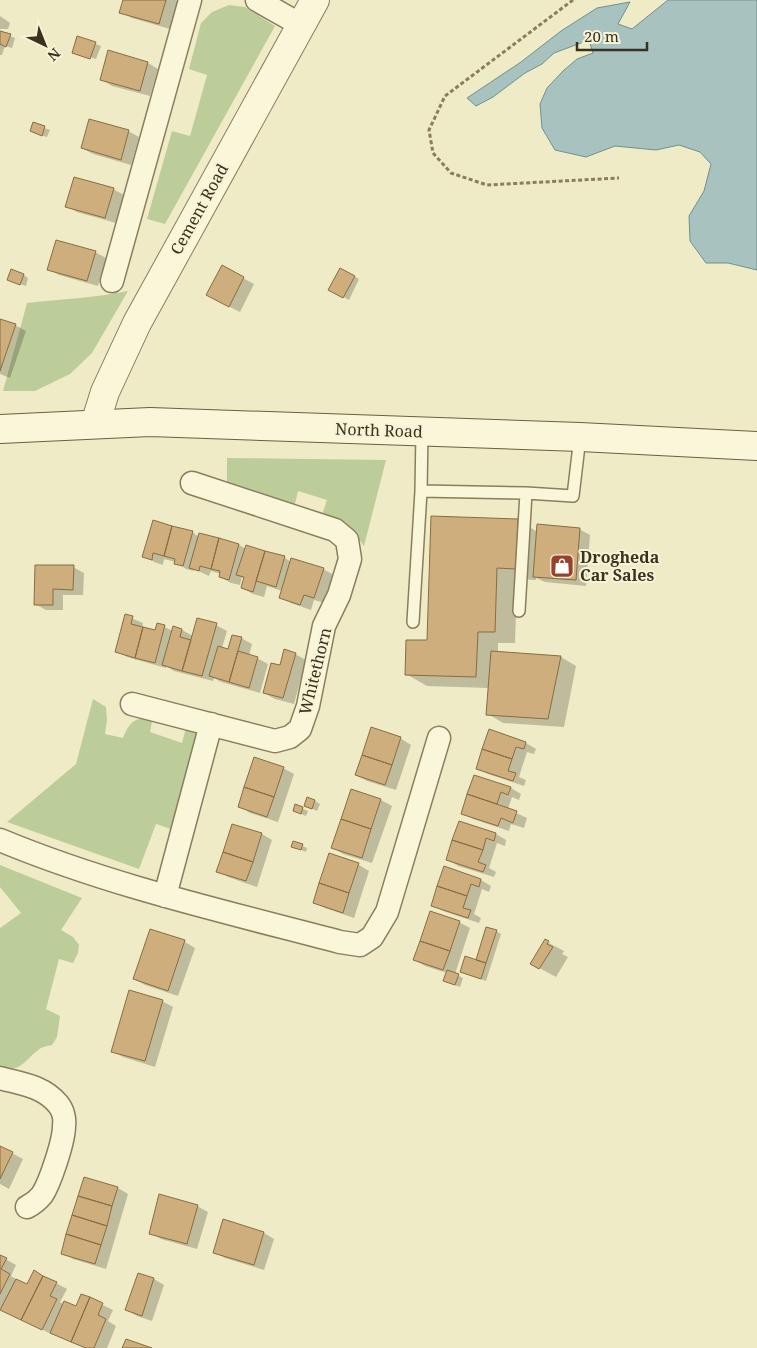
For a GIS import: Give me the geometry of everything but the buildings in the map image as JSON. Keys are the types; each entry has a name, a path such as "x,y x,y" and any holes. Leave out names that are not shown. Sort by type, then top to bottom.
{"main road":[{"name":"Cement Road","path":"95,424 105,392 136,323 315,0"},
{"name":"North Road","path":"0,429 150,422 580,437 757,446"}],"street":[{"path":"112,281 190,0"},
{"path":"257,0 301,25"},
{"name":"Whitethorn","path":"132,704 275,741 290,737 300,729 308,706 324,626 338,595 350,559 347,540 335,530 192,483"},
{"path":"165,896 211,724"},
{"path":"0,840 88,872 165,896 340,942 360,945 372,937 387,912 439,738"},
{"path":"0,1078 38,1088 49,1095 60,1106 63,1114 64,1127 51,1179 35,1203 27,1207"}],"lane":[{"path":"412,622 421,491 422,432"},
{"path":"421,491 526,492 573,496 580,437"},
{"path":"519,611 526,492"}],"path":[{"path":"573,0 445,96 430,130 432,153 451,173 487,185 619,178"}],"green space":[{"path":"229,5 245,7 275,26 165,224 147,219 172,131 190,136 207,75 189,69 201,23 212,12"},
{"path":"128,291 92,353 70,374 35,391 3,391 27,303 91,297"},
{"path":"227,458 386,460 364,546 350,528 322,515 327,500 298,491 294,508 227,484"},
{"path":"93,699 106,707 105,734 123,738 134,721 153,717 150,732 182,743 186,728 196,733 199,741 171,829 156,824 139,869 7,822 76,764"},
{"path":"0,865 82,898 61,930 73,937 79,945 78,953 73,963 59,959 46,1009 60,1016 57,1037 52,1045 40,1049 21,1065 12,1069 0,1067 0,928 21,913 0,887"}],"water":[{"path":"668,0 757,0 757,270 728,263 706,263 690,241 689,216 704,191 711,164 700,152 679,145 656,150 615,146 586,157 555,150 542,128 540,104 547,88 563,71 577,59 593,53 589,40 554,53 542,64 525,73 493,97 476,106 467,98 521,62 561,31 597,8 630,2 618,24 632,29"}],"place":[{"name":"Drogheda Car Sales","path":"562,566"}]}
